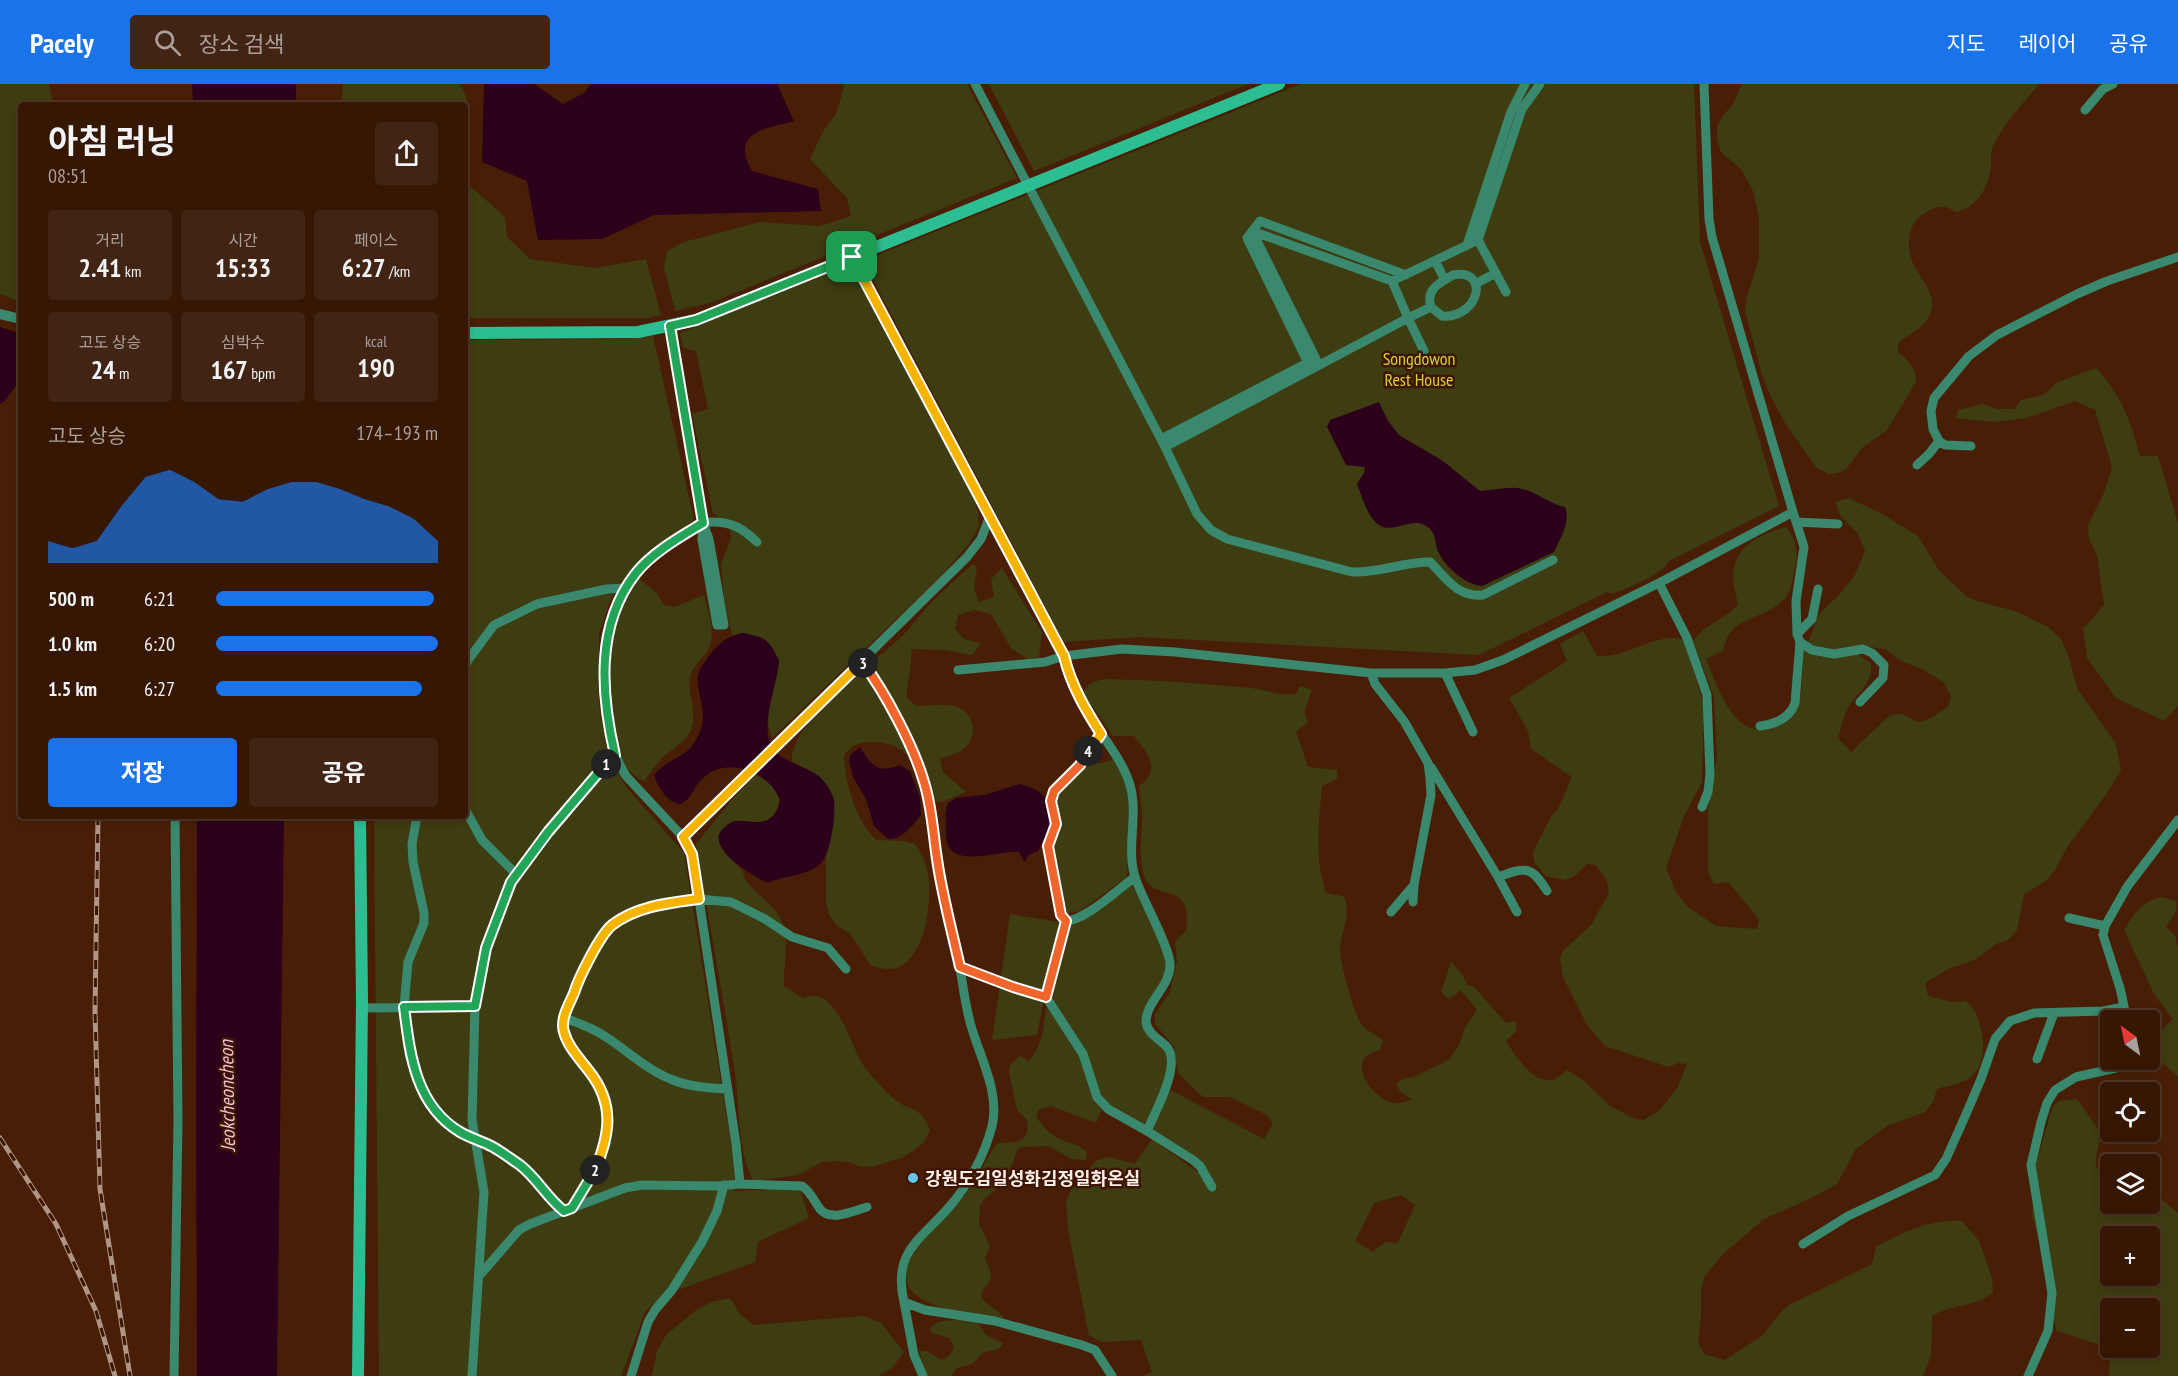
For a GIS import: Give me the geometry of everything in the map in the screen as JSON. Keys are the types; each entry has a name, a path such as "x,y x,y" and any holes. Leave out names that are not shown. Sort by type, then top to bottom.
{"main road":[{"path":"468,333 638,332 696,320 1279,84"},
{"path":"358,1376 362,1008 360,819"}],"street":[{"path":"975,84 1163,443 1197,514 1211,530 1227,539 1353,572 1371,572 1412,562 1430,562 1458,591 1471,596 1483,595 1553,560"},
{"path":"1467,245 1511,112 1525,84"},
{"path":"1252,231 1392,281 1478,240 1522,109 1540,84"},
{"path":"1704,84 1709,219 1712,237 1804,547 1796,601 1799,638 1795,703 1792,711 1780,720 1760,726"},
{"path":"2085,110 2103,89 2113,84"},
{"path":"1252,231 1260,221 1406,274"},
{"path":"1252,231 1314,364"},
{"path":"1478,240 1506,292"},
{"path":"852,257 1064,656 1077,693 1116,756 1130,785 1132,856 1135,877 1170,963 1167,979 1147,1015 1146,1024 1149,1030 1168,1048 1171,1054 1169,1080 1147,1131"},
{"path":"1971,446 1945,444 1939,441 1933,429 1931,411 1934,398 1946,382 1981,346 2019,323 2095,285 2178,258"},
{"path":"1435,261 1445,280"},
{"path":"1475,284 1496,273"},
{"path":"1463,275 1475,284 1476,299 1463,315 1442,316 1431,307 1429,297 1432,288 1445,280 1463,275"},
{"path":"1392,281 1424,351"},
{"path":"1163,443 1314,364 1431,307"},
{"path":"0,314 18,318"},
{"path":"670,326 703,523 709,538 724,625 717,625 702,540 703,523"},
{"path":"1917,465 1939,441"},
{"path":"958,670 1045,662 1064,656 1122,649 1175,652 1371,673 1445,674 1475,670 1503,660 1659,583 1792,512"},
{"path":"683,837 968,557 981,539 990,516"},
{"path":"740,1184 692,854 683,837 626,776 615,755 606,699 605,650 609,624 635,574 678,538 703,523 712,521 733,524 743,529 757,542"},
{"path":"1796,522 1838,524"},
{"path":"1659,583 1687,638 1707,695 1710,774 1708,792 1701,807"},
{"path":"468,660 494,626 537,604 607,588 627,588"},
{"path":"1799,638 1812,619 1818,589"},
{"path":"1799,638 1812,650 1834,654 1863,649 1872,653 1884,665 1883,678 1860,702"},
{"path":"862,662 877,682 904,734 924,780 931,811 937,859 972,1029 988,1078 992,1100 993,1123 978,1162 951,1205 918,1239 905,1257 900,1272 914,1355 923,1376"},
{"path":"1371,673 1375,684 1404,721 1517,912"},
{"path":"1445,674 1473,732"},
{"path":"1066,921 1061,915 1048,846 1056,824 1051,801 1054,791 1080,765 1092,743 1101,734"},
{"path":"472,1376 484,1192 472,1120 475,1006 486,948 516,874 548,832 615,755"},
{"path":"1413,902 1414,885 1431,795 1428,762"},
{"path":"468,814 482,840 516,874"},
{"path":"174,1376 178,1120 176,819"},
{"path":"416,819 412,844 413,862 424,923 408,962 404,1007 410,1054 417,1080 427,1099 439,1114 458,1131 493,1147 521,1166 554,1203 568,1210"},
{"path":"2125,1010 2103,935 2105,926 2127,887 2178,820"},
{"path":"1498,877 1519,870 1528,870 1547,891"},
{"path":"1066,921 1071,921 1085,913 1135,877"},
{"path":"1391,912 1414,885"},
{"path":"568,1210 595,1172 606,1144 609,1121 600,1090 592,1074 570,1045 563,1031 564,1018 582,972 610,926 634,912 663,904 699,899 730,902 765,919 792,937 828,948 846,969"},
{"path":"2069,918 2105,926"},
{"path":"1046,997 1066,921"},
{"path":"960,967 1046,997 1083,1054 1097,1097 1108,1109 1193,1160 1200,1166 1212,1187"},
{"path":"362,1008 475,1006"},
{"path":"1803,1244 1848,1216 1935,1175 1946,1159 1967,1112 1995,1039 2010,1021 2034,1013 2103,1011 2124,1007"},
{"path":"2037,1059 2054,1013"},
{"path":"564,1018 606,1036 658,1073 674,1081 701,1088 728,1089"},
{"path":"2028,1376 2048,1331 2052,1293 2031,1165 2041,1122 2047,1102 2055,1090 2076,1077 2107,1070"},
{"path":"479,1276 519,1230 625,1188 642,1185 802,1186 827,1215 838,1215 867,1207"},
{"path":"631,1376 648,1322 672,1290 702,1242 717,1211 724,1185"},
{"path":"904,1302 925,1310 995,1321 1082,1345 1095,1350 1112,1376"}],"green space":[{"path":"0,84 49,84 52,102 18,102 18,301 0,294"},
{"path":"343,84 459,84 467,101 467,102 341,102"},
{"path":"843,84 967,84 1017,178 710,303 675,311 664,267 667,251 684,242 760,222 819,226 851,216 847,198 810,159 824,130 836,114"},
{"path":"989,84 1248,84 1034,171"},
{"name":"Songdowon Rest House","path":"1301,84 1694,84 1700,242 1779,506 1669,561 1659,571 1644,580 1612,594 1607,592 1479,655 1139,637 1064,642 863,261"},
{"path":"1742,84 2039,84 1996,140 1991,151 1988,179 1976,201 1964,210 1956,212 1950,208 1934,208 1923,214 1913,225 1909,238 1912,261 1932,301 1930,314 1923,324 1898,343 1898,352 1911,365 1915,372 1916,382 1887,430 1863,447 1846,469 1838,473 1828,474 1816,467 1785,423 1762,375 1745,310 1759,258 1759,219 1754,193 1741,169 1721,152 1717,140 1717,127 1723,115 1732,106"},
{"path":"468,176 470,186 505,217 507,237 530,259 595,268 646,259 661,315 648,318 468,318"},
{"path":"842,268 855,271 972,494 978,511 979,526 969,544 941,576 772,738 768,719 779,660 743,633 732,635 724,598 721,564 731,538 728,524 713,513 692,414 708,409 696,351 683,348 680,333"},
{"path":"653,336 694,520 635,568 611,598 599,634 599,706 608,756 627,788 684,853 732,1149 735,1191 800,1188 809,1218 758,1242 755,1262 664,1295 645,1312 621,1376 379,1376 374,819 468,819 468,340 625,339"},
{"path":"2096,368 2112,388 2124,409 2140,456 2158,456 2178,523 2178,706 2164,721 2116,698 2087,658 2083,629 2104,605 2097,555 2089,539 2088,525 2104,493 2112,467 2095,410 2075,401 2026,418 1994,422 1956,418 1958,410 1983,404 1997,409 2015,409 2021,400 2043,395 2058,382"},
{"path":"1849,498 1884,515 1918,536 1938,569 1966,596 2015,611 2048,627 2061,639 2078,690 2116,744 2121,770 2068,846 2055,870 2047,880 2024,894 2017,930 2008,940 1996,944 1974,960 1948,969 1925,983 1928,996 1953,1002 1966,1001 1975,1012 1981,1027 1983,1044 1978,1069 1969,1078 1937,1089 1933,1102 1925,1112 1887,1126 1856,1149 1837,1184 1764,1219 1722,1255 1705,1276 1701,1289 1698,1342 1704,1354 1725,1360 1763,1335 1789,1305 1872,1264 1876,1247 1928,1224 1962,1221 1979,1241 1992,1278 1993,1292 1979,1301 1948,1309 1932,1316 1931,1356 1923,1376 1143,1376 1152,1372 1141,1340 1103,1342 1089,1336 1068,1229 1066,1202 1071,1190 1097,1160 1109,1157 1135,1164 1152,1139 1202,1175 1210,1190 1218,1189 1202,1161 1154,1132 1152,1128 1168,1092 1172,1091 1264,1139 1273,1123 1267,1115 1230,1097 1203,1097 1178,1073 1174,1046 1155,1024 1155,1014 1170,992 1177,961 1175,942 1187,929 1186,908 1177,897 1151,886 1147,882 1142,867 1142,814 1139,786 1150,773 1148,755 1134,736 1113,736 1083,693 1087,687 1105,679 1214,685 1285,694 1296,694 1300,686 1312,690 1304,712 1308,723 1296,731 1308,767 1337,770 1337,779 1322,786 1318,840 1320,866 1326,893 1344,896 1346,904 1347,911 1340,951 1355,1010 1361,1024 1383,1040 1380,1050 1369,1054 1363,1061 1364,1077 1376,1094 1394,1103 1412,1100 1400,1091 1396,1084 1404,1078 1413,1077 1449,1060 1459,1045 1465,1028 1477,1010 1461,990 1449,999 1441,992 1451,962 1462,974 1468,986 1473,986 1506,1023 1515,1021 1517,1030 1506,1041 1520,1061 1533,1074 1547,1080 1555,1079 1567,1070 1583,1080 1610,1106 1635,1119 1644,1120 1660,1110 1677,1088 1687,1064 1678,1063 1669,1067 1605,1046 1587,1025 1563,977 1560,959 1563,951 1591,925 1609,893 1607,881 1596,865 1587,864 1573,877 1564,880 1546,876 1534,862 1533,852 1552,815 1558,809 1572,777 1531,749 1528,731 1509,698 1567,661 1560,644 1583,631 1597,656 1618,654 1661,640 1683,639 1704,704 1702,782 1684,816 1666,868 1676,892 1688,907 1716,926 1757,929 1759,919 1728,882 1714,884 1708,872 1708,810 1717,757 1714,697 1693,641 1703,630 1738,605 1733,572 1741,552 1761,536 1786,527 1796,546 1797,557 1792,583 1785,598 1777,606 1740,624 1727,639 1723,651 1706,659 1720,693 1742,723 1752,728 1765,729 1794,714 1801,694 1804,649 1829,658 1857,654 1870,662 1868,681 1847,709 1838,738 1851,752 1890,715 1903,714 1918,722 1927,720 1948,707 1951,696 1944,683 1924,670 1899,660 1887,650 1862,645 1833,651 1808,643 1819,614 1855,575 1865,551 1858,534 1840,515 1836,502","holes":["1401,1195 1415,1205 1398,1243 1385,1242 1373,1252 1355,1241 1374,1203"]},
{"path":"973,564 977,567 974,589 979,602 994,597 991,579 1002,568 1042,632 1039,657 1028,659 1011,648 991,614 974,610 958,615 955,629 964,639 981,643 972,655 946,650 911,649 907,698 916,706 945,705 961,708 970,717 973,729 966,747 940,759 943,772 966,792 945,801 936,802 913,762 898,748 887,744 860,743 844,755 849,789 857,812 869,832 876,840 915,844 925,862 929,880 926,923 916,950 899,967 889,969 871,966 850,933 837,926 829,915 826,903 826,856 834,819 819,777 792,761 795,746 804,730 834,696 899,639 929,605"},
{"path":"639,579 656,592 664,605 675,607 704,595 712,632 710,646 690,676 692,729 681,743 659,762 644,781 627,768 618,751 612,715 610,674 615,624 622,606"},
{"path":"1087,758 1099,763 1113,759 1124,779 1129,795 1127,877 1080,911 1068,913 1063,907 1055,865 1052,838 1053,810 1056,796"},
{"path":"756,775 776,789 779,798 777,812 766,821 755,823 737,821 731,859 741,869 753,889 775,910 783,925 786,947 784,986 803,998 815,996 825,1000 833,1007 868,1072 894,1099 920,1113 927,1123 930,1131 923,1143 901,1158 875,1166 861,1167 849,1162 822,1162 798,1175 753,1181 748,1168 742,1142 735,1073 696,844 734,797"},
{"path":"1132,885 1165,954 1167,968 1144,1017 1167,1053 1167,1069 1158,1098 1147,1122 1143,1124 1107,1105 1053,997 1067,926 1085,917"},
{"path":"2162,897 2177,902 2176,911 2166,928 2175,935 2178,949 2178,1076 2160,1061 2160,1031 2173,1019 2154,994 2124,930 2144,905"},
{"path":"1010,914 1059,922 1037,1035 992,1040"},
{"path":"1046,1007 1071,1041 1094,1097 1102,1109 1096,1123 1051,1106 1038,1110 1036,1116 1054,1136 1084,1150 1087,1153 1086,1160 1072,1159 1048,1146 1020,1147 1000,1186 985,1198 980,1206 979,1224 990,1246 985,1258 991,1277 981,1296 1004,1318 969,1314 937,1306 919,1297 908,1285 906,1272 911,1258 933,1229 966,1194 995,1146 998,1143 1021,1140 1027,1133 1027,1120 1017,1110 1009,1072 1010,1065 1020,1056 1029,1061 1038,1048"},
{"path":"2077,1099 2100,1132 2096,1167 2100,1170 2100,1214 2160,1214 2160,1198 2178,1213 2178,1376 2109,1376 2110,1358 2160,1358 2160,1298 2100,1298 2100,1346 2057,1331 2053,1319 2054,1295 2032,1216 2035,1167 2053,1106 2059,1101"},
{"path":"730,1298 740,1314 754,1325 864,1316 881,1323 904,1352 892,1368 878,1376 652,1376 657,1351 666,1335 695,1311 711,1302"},
{"path":"964,1320 978,1323 986,1335 1003,1343 997,1350 982,1354 971,1364 957,1368 952,1376 927,1376 919,1351 926,1351 942,1360 950,1355 954,1347 949,1338 929,1330 940,1322"}],"water":[{"path":"192,84 296,84 296,102 193,102"},
{"path":"484,84 534,84 563,104 584,93 591,84 777,84 794,121 754,134 748,140 745,148 746,158 752,171 818,189 821,211 654,215 602,239 538,240 527,181 482,162"},
{"path":"0,327 18,333 18,383 0,404"},
{"path":"1379,402 1388,421 1399,435 1443,461 1480,491 1523,489 1565,507 1566,524 1554,552 1482,586 1470,583 1451,570 1439,553 1432,531 1423,524 1391,528 1379,525 1365,506 1357,484 1365,471 1364,467 1346,465 1327,427 1330,420"},
{"path":"743,633 766,640 779,660 768,715 768,736 771,745 780,756 820,777 834,800 832,835 823,860 807,872 768,883 730,858 721,847 719,840 722,830 732,822 761,822 773,815 780,800 767,781 746,770 734,767 723,768 702,779 688,799 681,804 668,798 654,775 688,750 702,727 703,718 698,687 701,667 722,642 729,637"},
{"path":"860,747 876,766 886,769 900,765 910,771 920,797 921,815 907,831 898,837 888,839 874,826 866,799 853,777 849,761 850,755"},
{"path":"1020,784 1040,792 1047,801 1051,813 1053,821 1038,851 1027,856 1026,861 1019,852 962,856 953,852 947,844 948,803 956,798 984,795"},
{"name":"Jeokcheoncheon","path":"197,819 284,819 277,1376 197,1376"}],"railway":[{"path":"98,819 95,1011 100,1189 130,1376"},
{"path":"0,1138 56,1224 96,1311 115,1376"}],"place":[{"name":"강원도김일성화김정일화온실","path":"913,1178"}],"route":[{"path":"852,257 1064,656 1077,693 1101,734 1092,743 1080,765 1054,791 1051,801 1056,824 1048,846 1061,915 1066,921 1046,997 960,967 937,859 931,811 924,780 909,744 877,682 862,662 683,837 692,854 699,899 663,904 634,912 610,926 582,972 564,1018 563,1031 570,1045 592,1074 606,1106 609,1121 606,1144 595,1172 572,1208 564,1211 521,1166 493,1147 458,1131 439,1114 427,1099 417,1080 410,1054 404,1007 475,1006 486,948 511,882 548,832 615,755 606,699 605,650 609,624 635,574 678,538 703,523 670,326 696,320 852,257"}]}
